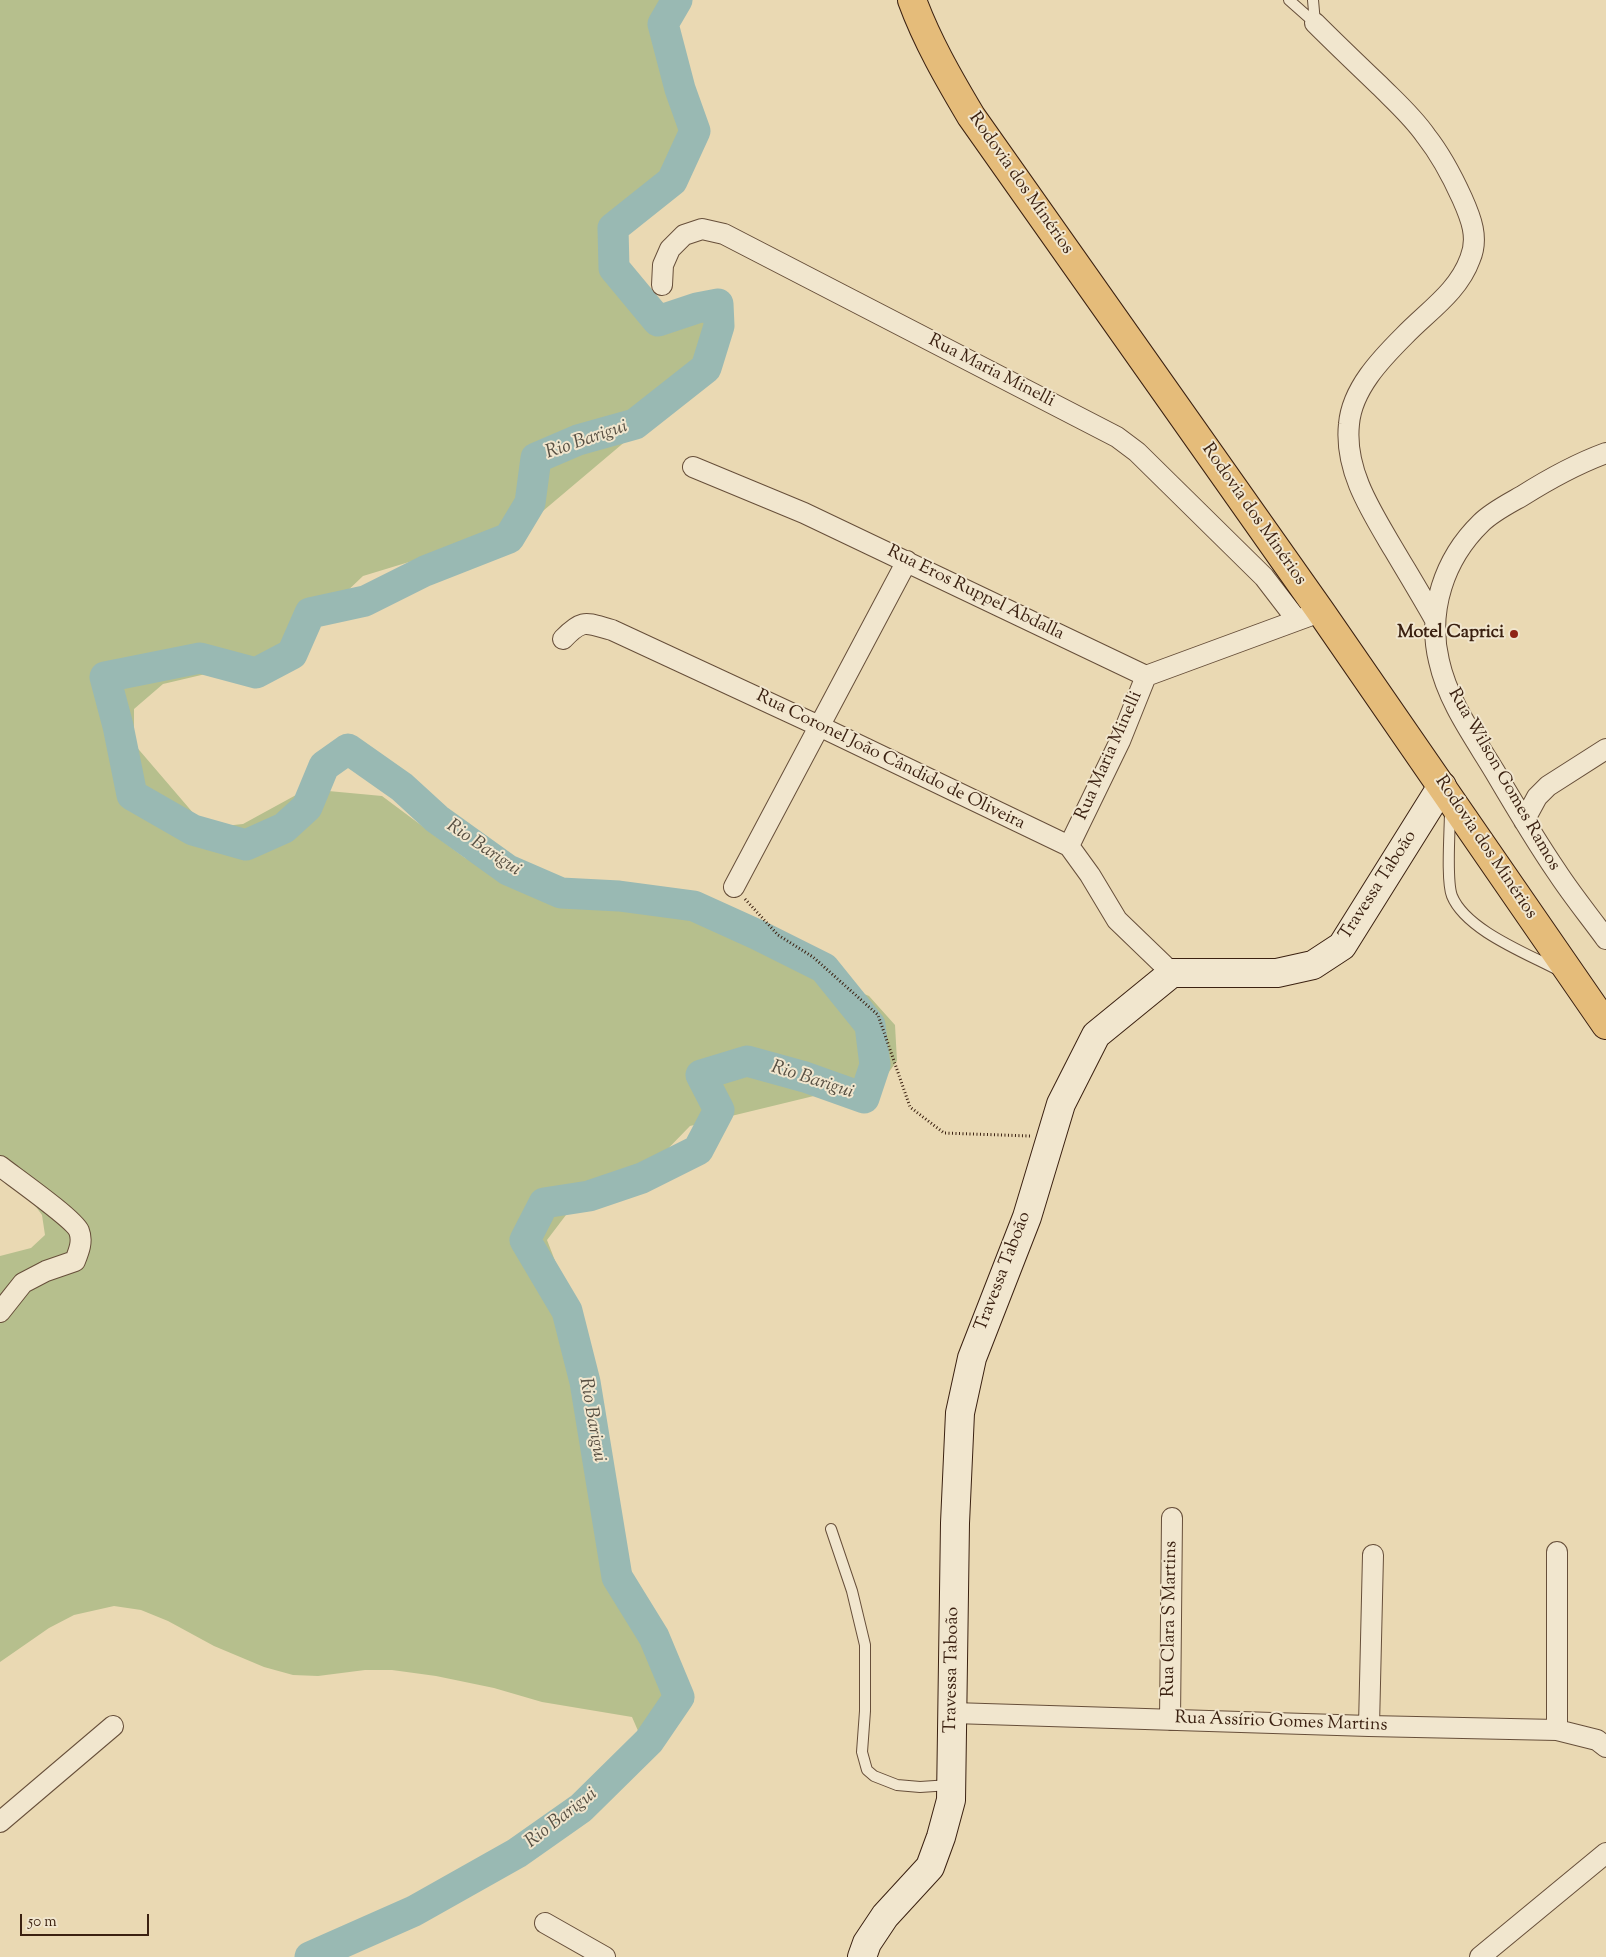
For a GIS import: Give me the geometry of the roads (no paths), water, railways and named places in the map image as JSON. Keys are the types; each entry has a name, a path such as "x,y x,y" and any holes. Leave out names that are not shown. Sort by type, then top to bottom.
{"main road":[{"name":"Rodovia dos Minérios","path":"912,0 943,69 971,116 1309,616 1446,792 1574,978 1601,1012"}],"street":[{"path":"1315,23 1406,112 1425,134 1452,175 1472,223 1475,240 1471,257 1463,276 1450,292 1385,355 1367,378 1355,401 1348,422 1348,444 1352,466 1362,491 1374,517 1434,618"},
{"name":"Rua Maria Minelli","path":"662,285 663,265 670,249 684,235 702,229 724,234 1117,437 1137,452 1264,577 1309,616 1146,676 1120,741 1069,846"},
{"name":"Rua Wilson Gomes Ramos","path":"1606,453 1548,480 1502,507 1482,522 1468,537 1446,572 1434,618 1439,662 1447,688 1462,717 1558,875 1606,940"},
{"name":"Rua Eros Ruppel Abdalla","path":"693,466 804,513 1146,676"},
{"path":"734,888 907,561"},
{"name":"Rua Coronel João Cândido de Oliveira","path":"563,638 576,626 588,624 612,630 819,726 1069,846 1117,920 1172,973"},
{"path":"1524,820 1537,797 1548,786 1606,749"},
{"name":"Travessa Taboão","path":"862,1957 867,1944 885,1916 930,1867 941,1837 951,1800 955,1523 960,1413 972,1358 1027,1217 1061,1104 1096,1035 1172,973 1276,973 1313,965 1342,946 1446,792"},
{"path":"0,1166 69,1219 79,1230 81,1245 75,1261 46,1271 23,1283 0,1312"},
{"name":"Rua Clara S Martins","path":"1170,1720 1172,1518"},
{"path":"1557,1552 1557,1730"},
{"path":"1369,1726 1373,1555"},
{"name":"Rua Assírio Gomes Martins","path":"953,1713 1557,1730 1597,1740 1606,1747"},
{"path":"0,1822 113,1726"},
{"path":"1480,1957 1606,1853"},
{"path":"545,1923 605,1957"}],"lane":[{"path":"1289,0 1315,23"},
{"path":"1313,0 1315,23"},
{"path":"1446,792 1452,895 1466,916 1482,930 1574,978"},
{"path":"831,1529 852,1591 865,1645 865,1711 862,1752 867,1770 874,1776 897,1785 920,1787 951,1785"}],"waterway":[{"name":"Rio Barigui","path":"310,1957 414,1911 517,1853 581,1808 649,1741 679,1697 654,1637 617,1577 585,1382 567,1311 525,1240 544,1203 589,1196 642,1178 698,1150 719,1110 701,1075 747,1061 805,1077 864,1098 875,1065 870,1025 824,968 694,906 619,896 561,893 508,870 437,819 402,787 348,749 324,766 307,807 284,828 246,845 193,830 132,795 118,726 105,677 200,658 256,673 292,654 310,613 365,601 425,571 509,538 530,503 536,458 578,440 635,424 706,368 719,326 718,304 697,308 658,321 614,268 613,228 672,181 695,131 680,89 663,24 677,0"}],"place":[{"name":"Motel Caprici","path":"1514,634"}]}
